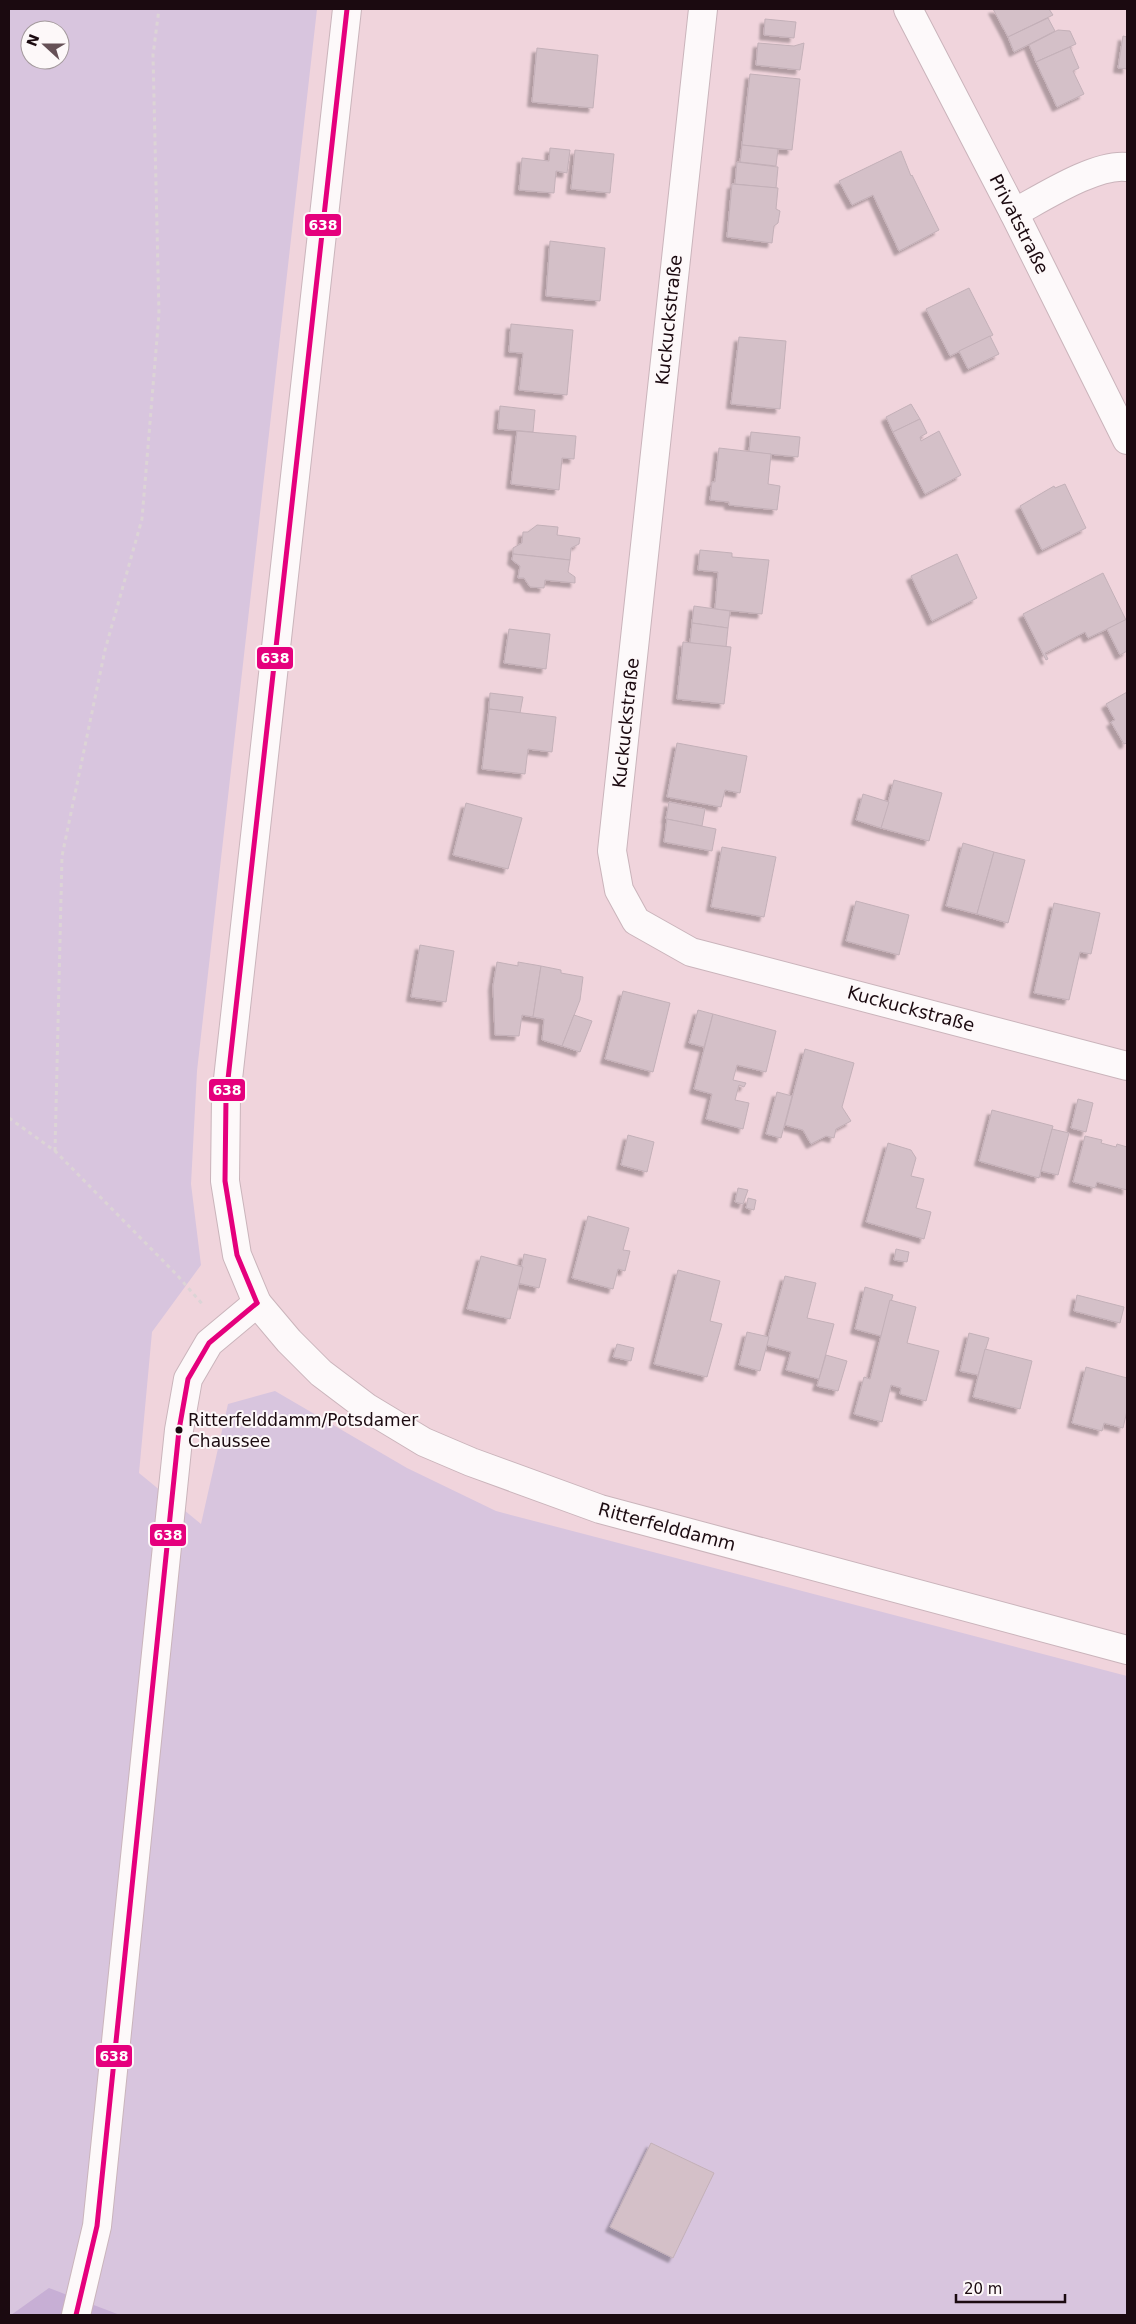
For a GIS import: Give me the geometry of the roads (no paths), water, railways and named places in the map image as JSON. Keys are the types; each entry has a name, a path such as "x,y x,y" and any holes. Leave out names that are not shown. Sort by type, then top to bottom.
{"main road":[{"name":"Ritterfelddamm","path":"347,9 226,1097 224,1181 236,1255 257,1303 289,1341 321,1373 366,1406 424,1442 471,1462 600,1509 1127,1650"},
{"name":"Kuckuckstraße","path":"703,9 612,850 619,890 636,922 691,952 1127,1066"},
{"name":"Privatstraße","path":"908,9 1014,213 1127,440"},
{"path":"1014,213 1094,172 1119,166 1127,167"},
{"path":"76,2315 97,2226 179,1430 188,1379 209,1343 257,1303"}],"place":[{"name":"Ritterfelddamm/Potsdamer Chaussee","path":"179,1430"}]}
